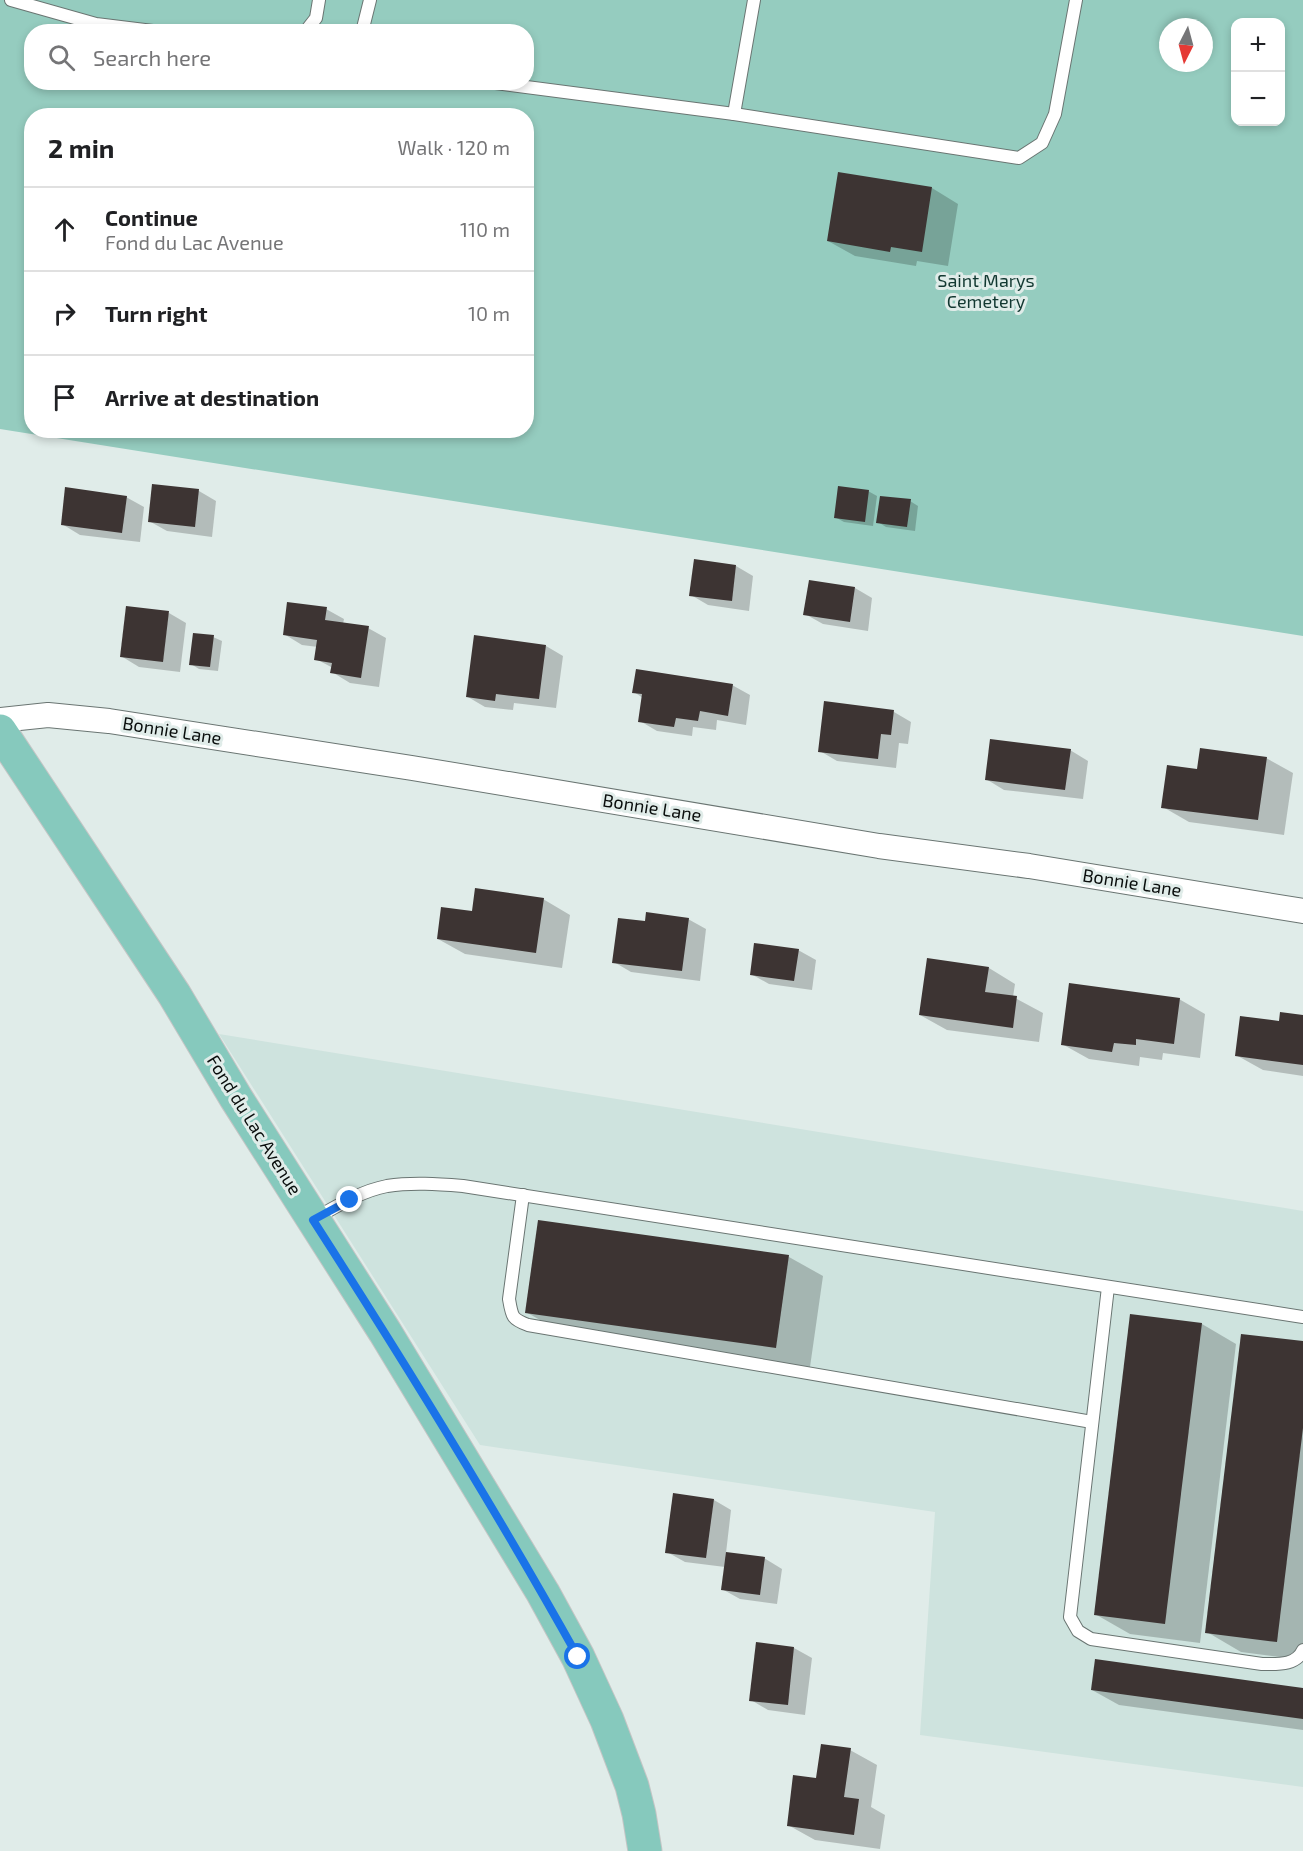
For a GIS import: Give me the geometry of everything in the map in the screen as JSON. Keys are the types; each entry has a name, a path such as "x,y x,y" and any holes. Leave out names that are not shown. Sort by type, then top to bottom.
{"main road":[{"name":"Fond du Lac Avenue","path":"0,731 174,994 236,1098 391,1342 543,1593 608,1719 632,1786 645,1851"}],"street":[{"name":"Bonnie Lane","path":"0,720 48,715 109,721 412,768 879,846 1029,866 1303,910"}],"lane":[{"path":"11,0 96,24"},
{"path":"311,24 316,18 319,0"},
{"path":"364,24 370,0"},
{"path":"734,114 754,0"},
{"path":"534,88 734,114 1018,158 1042,143 1055,114 1076,0"},
{"path":"313,1220 350,1200 386,1186 418,1184 463,1186 1303,1317"},
{"path":"523,1195 509,1299 511,1315 528,1325 1092,1422"},
{"path":"1108,1287 1070,1617 1078,1631 1091,1639 1263,1664 1289,1663 1301,1655 1303,1650"}],"shaded area":[{"path":"219,1034 1303,1211 1303,1787 920,1735 935,1512 480,1445"}],"green space":[{"name":"Saint Marys Cemetery","path":"0,0 1303,0 1303,636 57,438 534,438 534,108 24,108 24,433 0,429"}],"building":[{"path":"838,172 932,187 922,252 891,247 890,252 827,241"},
{"path":"152,484 199,489 195,527 148,522"},
{"path":"838,486 869,490 865,522 834,518"},
{"path":"65,487 127,496 122,533 61,525"},
{"path":"880,496 911,499 907,527 876,523"},
{"path":"694,559 736,565 732,601 689,596"},
{"path":"809,580 855,587 850,622 803,615"},
{"path":"287,602 327,607 325,620 369,626 361,678 330,673 332,663 314,660 317,640 283,635"},
{"path":"126,606 169,611 163,662 120,657"},
{"path":"193,633 214,635 210,667 189,665"},
{"path":"474,635 546,645 539,699 496,694 495,701 466,697"},
{"path":"636,669 733,684 728,716 700,711 698,721 676,718 674,727 638,722 642,694 632,693"},
{"path":"824,701 894,710 891,735 881,734 878,759 818,752"},
{"path":"990,739 1071,749 1065,790 985,780"},
{"path":"1200,748 1267,757 1258,820 1161,808 1167,765 1197,769"},
{"path":"475,888 544,898 536,953 437,939 441,907 472,911"},
{"path":"646,912 689,918 682,971 612,963 618,918 645,921"},
{"path":"754,943 799,949 794,981 750,975"},
{"path":"927,958 989,967 985,992 1017,996 1013,1028 919,1015"},
{"path":"1069,983 1180,998 1174,1044 1136,1039 1136,1045 1114,1043 1112,1052 1061,1045"},
{"path":"1280,1012 1303,1015 1303,1065 1235,1056 1240,1016 1279,1021"},
{"path":"538,1220 789,1255 776,1348 525,1313"},
{"path":"1130,1314 1202,1323 1165,1624 1094,1615"},
{"path":"1241,1334 1303,1341 1303,1428 1277,1642 1205,1633"},
{"path":"673,1493 714,1499 706,1558 665,1553"},
{"path":"726,1552 765,1557 760,1595 721,1590"},
{"path":"756,1642 794,1647 788,1705 749,1701"},
{"path":"1095,1659 1303,1688 1303,1719 1091,1690"},
{"path":"821,1744 851,1748 844,1797 859,1799 854,1835 787,1826 793,1775 816,1778"}],"route":[{"path":"350,1200 313,1220 385,1332 543,1593 578,1657"}]}
